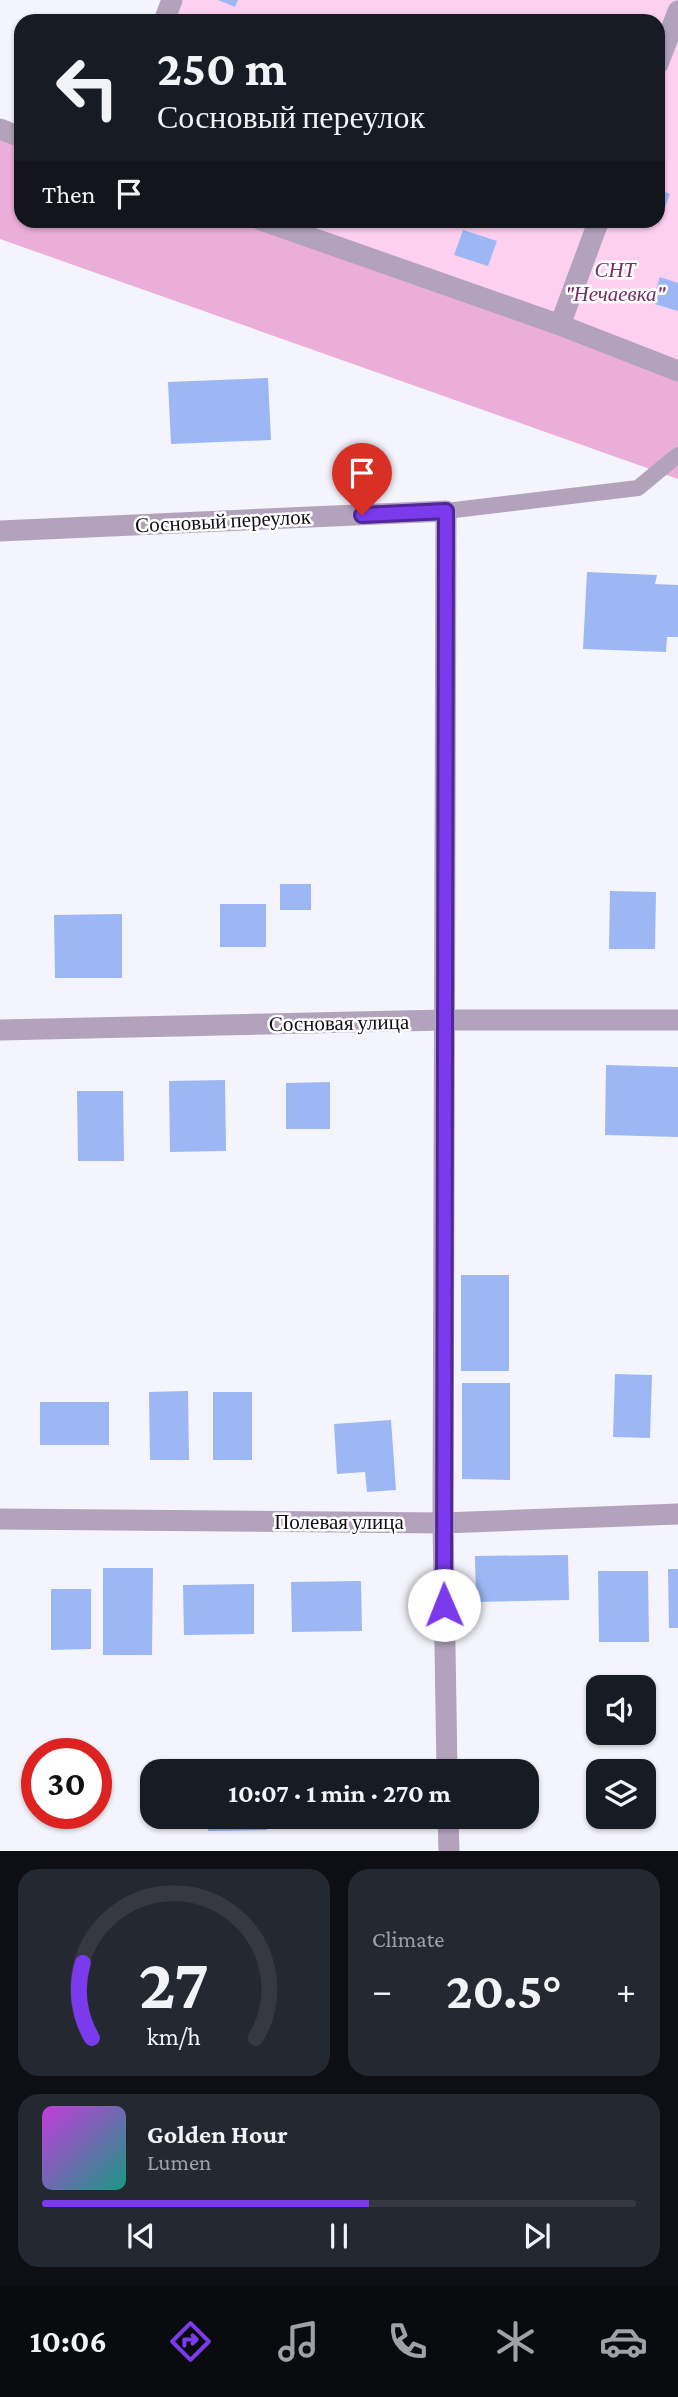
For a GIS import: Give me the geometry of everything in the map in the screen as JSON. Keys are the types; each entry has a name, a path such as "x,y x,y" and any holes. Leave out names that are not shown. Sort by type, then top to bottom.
{"street":[{"path":"665,45 678,10"},
{"path":"284,228 560,325 678,371"},
{"path":"560,325 596,228"},
{"path":"446,511 443,1522 447,1759"},
{"name":"Сосновый переулок","path":"0,531 446,511"},
{"name":"Сосновая улица","path":"0,1030 444,1020 678,1020"},
{"name":"Полевая улица","path":"0,1519 443,1522 678,1514"},
{"path":"448,1829 449,1851"}],"lane":[{"path":"446,511 638,488 678,455"}],"green space":[{"name":"СНТ \"Нечаевка\"","path":"173,0 678,0 678,370 278,228 665,228 665,14 168,14"}],"shaded area":[{"path":"0,135 14,140 14,228 263,228 678,374 678,479 0,239"}],"building":[{"path":"218,0 238,0 235,7"},
{"path":"665,192 670,194 665,207"},
{"path":"463,230 497,241 488,266 454,255"},
{"path":"660,277 678,283 678,311 651,303"},
{"path":"268,378 271,440 171,444 168,382"},
{"path":"587,572 657,575 655,584 678,585 678,637 667,637 666,652 583,649"},
{"path":"280,884 311,884 311,910 280,910"},
{"path":"610,891 656,892 655,949 609,949"},
{"path":"220,904 266,904 266,947 220,947"},
{"path":"122,914 122,978 55,978 54,915"},
{"path":"606,1065 678,1067 678,1137 605,1135"},
{"path":"225,1080 226,1151 170,1152 169,1081"},
{"path":"330,1082 330,1129 286,1129 286,1083"},
{"path":"77,1091 123,1091 124,1161 78,1161"},
{"path":"461,1275 509,1275 509,1371 461,1371"},
{"path":"615,1374 652,1375 650,1438 613,1437"},
{"path":"462,1383 510,1383 510,1480 462,1479"},
{"path":"188,1391 189,1460 150,1460 149,1392"},
{"path":"213,1392 252,1392 252,1460 213,1460"},
{"path":"40,1402 109,1402 109,1445 40,1445"},
{"path":"391,1420 396,1490 367,1492 365,1472 337,1474 334,1424"},
{"path":"568,1555 569,1600 476,1602 475,1556"},
{"path":"103,1568 153,1568 152,1655 103,1655"},
{"path":"668,1569 678,1569 678,1628 669,1628"},
{"path":"598,1571 648,1571 649,1642 599,1642"},
{"path":"361,1581 362,1631 292,1632 291,1582"},
{"path":"254,1584 254,1634 184,1635 183,1585"},
{"path":"51,1589 91,1589 91,1649 51,1650"},
{"path":"208,1829 267,1830 208,1831"}],"route":[{"path":"362,515 446,511 444,1605"}]}
